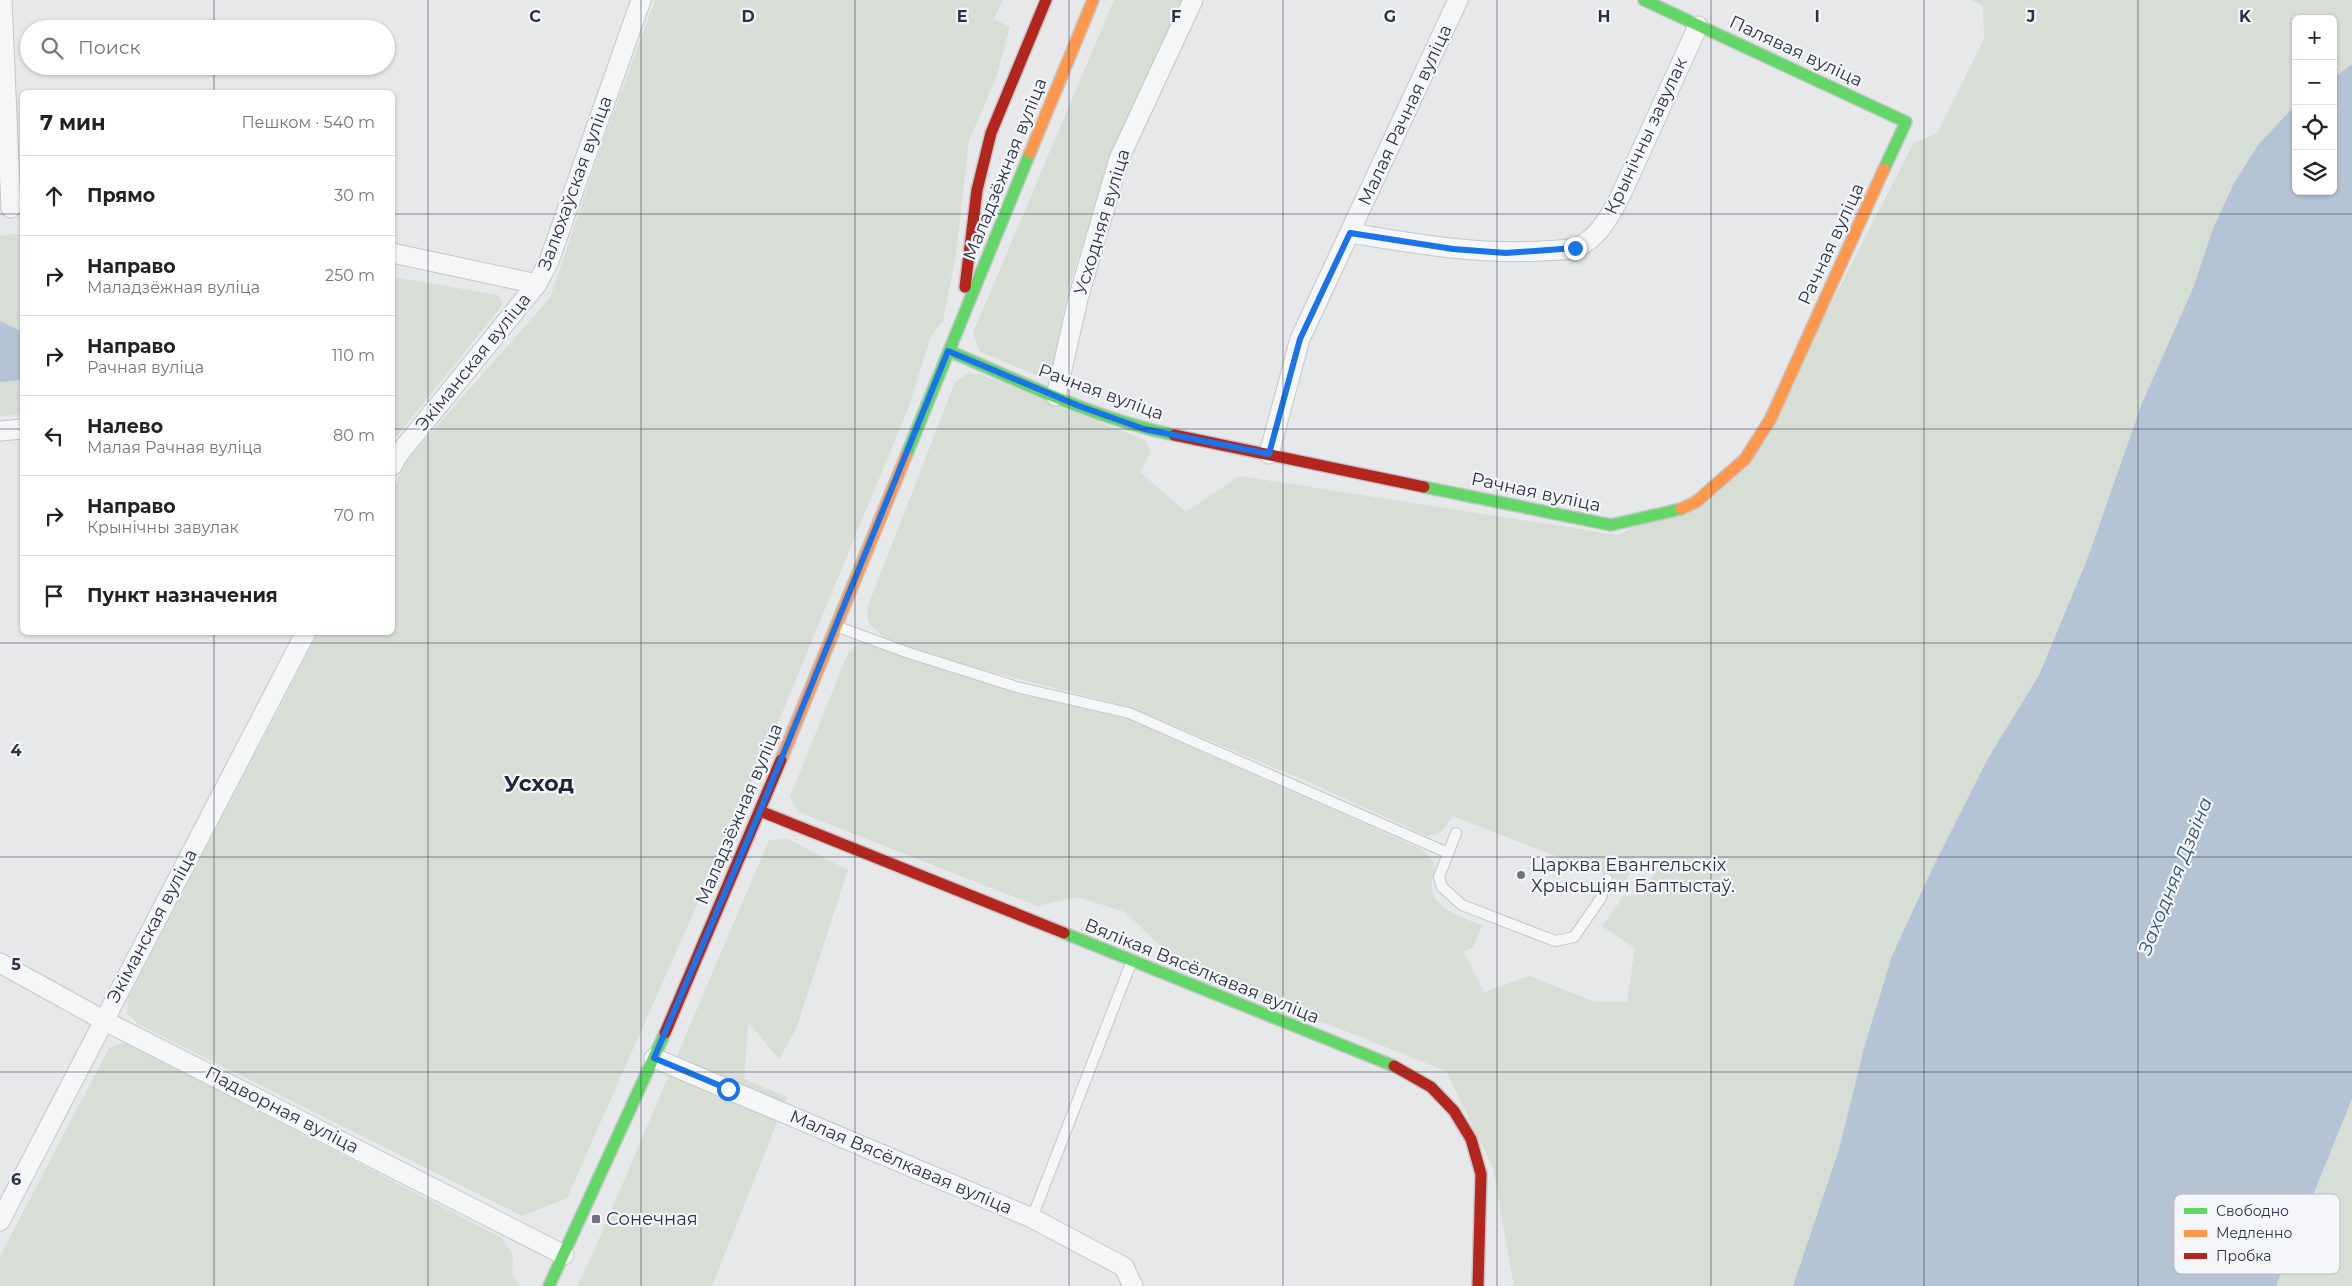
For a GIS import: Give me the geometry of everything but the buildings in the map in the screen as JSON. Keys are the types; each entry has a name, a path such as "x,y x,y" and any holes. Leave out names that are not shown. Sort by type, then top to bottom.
{"street":[{"path":"2,0 11,210"},
{"name":"Залюхаўская вуліца","path":"395,254 537,284 549,261 641,0"},
{"name":"Маладзёжная вуліца","path":"948,351 962,309 977,190 992,133 1046,0"},
{"name":"Маладзёжная вуліца","path":"549,1286 654,1058 760,811 1093,0"},
{"name":"Усходняя вуліца","path":"1056,396 1078,299 1119,159 1193,0"},
{"name":"Малая Рачная вуліца","path":"1269,454 1300,339 1458,0"},
{"name":"Палявая вуліца","path":"1644,0 1906,122"},
{"name":"Крынічны завулак","path":"1350,233 1453,249 1506,253 1575,248 1592,237 1606,221 1619,199 1698,26"},
{"name":"Рачная вуліца","path":"948,351 1056,396 1144,429 1611,525 1686,508 1696,502 1745,460 1770,420 1906,122"},
{"name":"Экіманская вуліца","path":"395,457 537,284"},
{"path":"0,431 20,429"},
{"name":"Экіманская вуліца","path":"0,1221 304,635"},
{"name":"Вялікая Вясёлкавая вуліца","path":"760,811 1131,962 1401,1069 1431,1088 1454,1111 1471,1139 1481,1174 1478,1286"},
{"name":"Падворная вуліца","path":"0,964 104,1020 564,1254"},
{"name":"Малая Вясёлкавая вуліца","path":"654,1058 1032,1218 1124,1266 1133,1286"}],"lane":[{"path":"837,627 909,653 1017,687 1129,714 1448,853"},
{"path":"1456,833 1439,877 1442,887 1462,905 1555,941 1574,937 1601,898 1606,879"},
{"path":"1032,1218 1131,962"}],"shaded area":[{"path":"655,0 1003,0 994,19 1010,27 996,78 969,141 956,254 943,321 931,336 909,406 782,713 567,1198 522,1216 138,1024 127,1013 128,998 317,635 395,635 395,484 407,460 550,298 601,147"},
{"path":"1114,0 1182,0 1110,156 1067,294 1053,368 1036,375 980,352 973,333"},
{"path":"1971,0 2352,0 2352,64 2337,75 2337,15 2292,15 2292,108 2258,145 2234,183 2213,228 2193,288 2142,403 2088,557 2039,675 1987,760 1932,869 1892,956 1865,1044 1839,1149 1793,1286 1514,1286 1493,1168 1446,1071 1181,966 1125,912 1077,897 1037,906 798,812 790,797 848,653 858,644 866,644 1039,698 1128,719 1421,849 1434,863 1432,886 1433,894 1437,901 1451,912 1482,925 1473,947 1464,952 1484,992 1529,976 1595,1002 1627,1002 1635,948 1602,926 1624,896 1644,895 1659,862 1636,855 1626,883 1452,816 1442,830 1427,836 1311,783 1129,707 952,662 883,637 869,623 868,606 955,382 967,374 980,374 1145,440 1151,451 1140,472 1186,512 1240,476 1618,535 1749,464 1913,144 1938,132 1984,39 1983,6"},
{"path":"20,235 20,415 0,416 0,236"},
{"path":"395,277 498,295 503,304 395,439"},
{"path":"788,839 848,870 796,1029 779,1059 748,1022 744,1079 787,1097 712,1286 577,1286 591,1258 769,840"},
{"path":"126,1042 502,1238 513,1255 512,1275 520,1286 0,1286 0,1256 109,1048"},
{"path":"2352,1099 2352,1286 2276,1286 2281,1274 2340,1274 2340,1194 2313,1194"}],"water":[{"name":"Заходняя Дзвіна","path":"2352,64 2352,1099 2313,1194 2174,1194 2174,1274 2281,1274 2276,1286 1793,1286 1839,1149 1865,1044 1892,956 1932,869 1987,760 2039,675 2088,557 2142,403 2193,288 2213,228 2234,183 2258,145 2292,108 2292,195 2337,195 2337,75"},
{"path":"0,321 20,331 20,380 0,382"}],"traffic: fast":[{"path":"1644,0 1906,122 1884,169"},
{"path":"906,456 1030,153"},
{"path":"949,351 1088,410 1174,435"},
{"path":"1424,487 1611,525 1681,509"},
{"path":"1064,933 1394,1066"},
{"path":"549,1286 665,1033"}],"traffic: slow":[{"path":"1030,153 1093,0"},
{"path":"1681,509 1696,502 1745,459 1770,420 1884,169"},
{"path":"781,760 906,456"}],"traffic: jam":[{"path":"965,287 977,190 991,133 1046,0"},
{"path":"1174,435 1424,487"},
{"path":"665,1033 781,760"},
{"path":"760,811 1064,933"},
{"path":"1394,1066 1431,1087 1454,1111 1471,1139 1481,1174 1478,1286"}],"place":[{"name":"Царква Евангельскіх Хрысьціян Баптыстаў.","path":"1521,875"},
{"name":"Сонечная","path":"596,1219"}],"district":[{"name":"Усход","path":"539,783"}],"route":[{"path":"728,1089 654,1058 837,627 948,351 1079,406 1144,429 1269,454 1300,339 1350,233 1453,249 1506,253 1575,248"}]}
